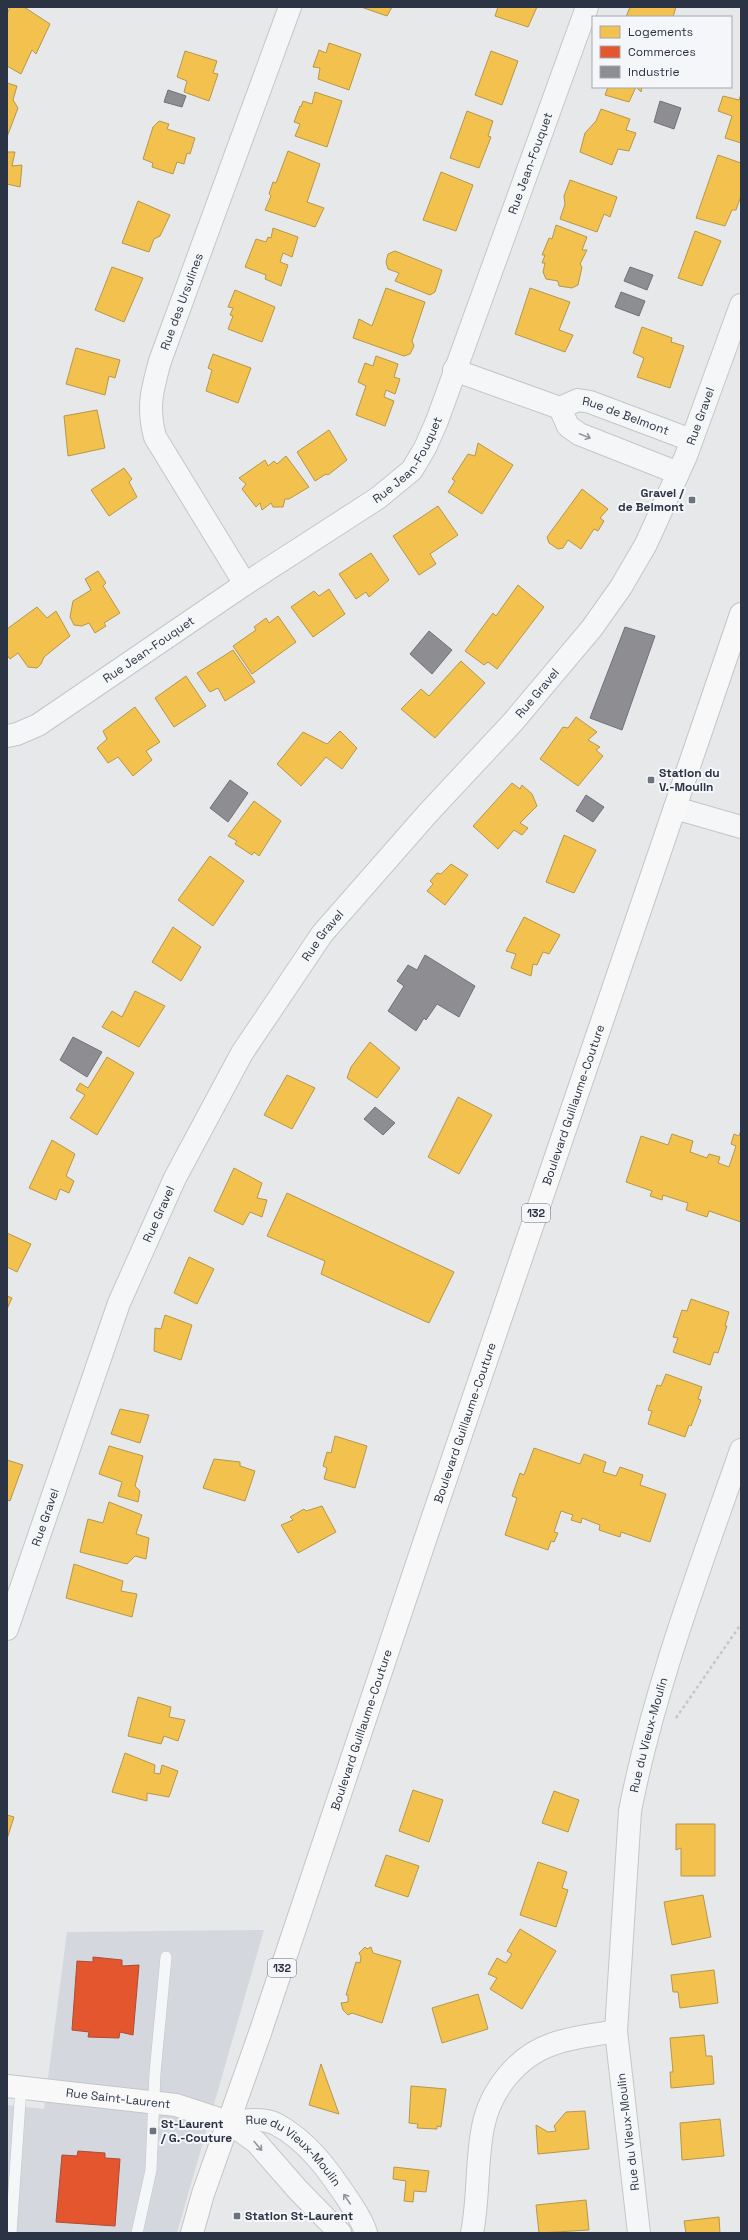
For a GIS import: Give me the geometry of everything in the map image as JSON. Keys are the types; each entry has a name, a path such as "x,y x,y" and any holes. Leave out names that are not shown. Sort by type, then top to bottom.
{"main road":[{"name":"Boulevard Guillaume-Couture","path":"192,2233 228,2122 260,2033 741,614"},
{"name":"Rue Saint-Laurent","path":"14,2087 176,2105 228,2122"}],"street":[{"name":"Rue des Ursulines","path":"245,584 155,437 150,419 150,398 160,361 290,7"},
{"name":"Rue Jean-Fouquet","path":"7,736 17,734 38,725 245,584 378,498 412,470 425,448 587,7"},
{"name":"Rue Gravel","path":"7,1629 119,1303 174,1178 242,1053 322,934 428,813 513,722 592,628 621,587 646,544 678,473 741,305"},
{"path":"454,370 560,408"},
{"name":"Rue de Belmont","path":"678,473 579,434 568,426 560,408 578,400 590,402 691,440"},
{"path":"675,808 741,827"},
{"name":"Rue du Vieux-Moulin","path":"639,2233 616,2031 630,1811 637,1776 664,1677 741,1450"},
{"path":"472,2233 476,2212 483,2127 492,2101 504,2080 522,2062 553,2044 616,2031"},
{"name":"Rue du Vieux-Moulin","path":"228,2122 262,2121 276,2124 304,2144 328,2169 351,2205 366,2233"},
{"name":"Rue du Vieux-Moulin","path":"228,2122 256,2142 298,2190 340,2233"}],"lane":[{"path":"137,2233 150,2170 155,2102 155,2073 166,1957"},
{"path":"11,2233 14,2087"}],"path":[{"path":"676,1719 741,1624"}],"shaded area":[{"path":"264,1930 177,2233 7,2233 7,2105 44,2109 67,1932"}],"building: Logements":[{"path":"10,7 24,7 50,24 36,54 32,50 21,74 7,66 7,14"},
{"path":"361,7 392,7 387,16"},
{"path":"498,7 537,7 528,27 495,16"},
{"path":"630,7 676,7 673,16 626,16"},
{"path":"329,43 361,54 349,90 318,79 320,68 313,67 319,50 326,53"},
{"path":"185,51 217,61 213,73 218,74 209,101 184,92 187,81 177,77"},
{"path":"491,51 518,61 502,105 475,95"},
{"path":"7,83 17,86 13,100 18,108 7,137"},
{"path":"608,88 636,88 629,102 605,95"},
{"path":"315,92 342,101 327,147 295,136 300,124 294,122 300,106 301,107 303,101 312,104"},
{"path":"741,94 741,143 725,138 732,116 718,111 723,96 739,100"},
{"path":"601,109 630,119 626,130 636,133 629,151 618,149 612,165 580,152 585,133 596,121"},
{"path":"467,111 493,121 488,136 491,137 479,168 450,158"},
{"path":"159,121 169,124 167,129 195,138 190,154 187,153 184,164 177,162 173,174 152,167 153,163 143,159 153,127"},
{"path":"288,151 320,164 307,202 324,208 315,227 265,210 271,196 269,194 273,182 276,183"},
{"path":"7,152 15,152 12,166 22,165 20,187 7,184"},
{"path":"718,155 741,163 741,196 736,210 732,210 725,226 696,218"},
{"path":"441,172 473,185 456,231 423,220"},
{"path":"570,180 617,197 610,217 604,214 597,232 560,219 565,204 564,196"},
{"path":"138,201 170,215 160,236 154,239 149,252 122,243"},
{"path":"556,225 587,237 582,250 587,250 580,264 582,267 578,285 572,288 559,286 558,281 546,279 543,272 545,263 542,263 545,255 542,255 549,238 552,239"},
{"path":"273,228 298,237 292,257 283,253 280,262 288,265 281,286 265,279 266,275 245,267 256,239 266,242 268,237 271,238"},
{"path":"695,231 721,241 702,286 678,278"},
{"path":"395,251 442,270 435,292 430,295 395,281 399,273 388,269 386,262 388,254"},
{"path":"112,267 143,278 124,322 95,310"},
{"path":"386,288 425,302 412,341 414,346 410,354 404,356 353,338 359,319 372,326"},
{"path":"530,288 570,302 559,330 573,335 565,352 515,334"},
{"path":"235,290 275,307 262,342 228,329 233,316 230,315 233,308 228,307"},
{"path":"642,327 672,338 671,342 684,346 670,388 637,377 644,358 633,353"},
{"path":"76,348 120,360 115,378 109,376 105,395 66,384"},
{"path":"213,354 251,368 238,403 206,391 212,370 208,368"},
{"path":"376,356 398,364 394,377 400,379 395,394 386,390 384,397 394,401 385,426 356,415 366,386 358,382 365,363 373,366"},
{"path":"97,410 105,448 68,456 64,416"},
{"path":"329,430 347,460 328,475 326,474 315,481 297,452"},
{"path":"478,443 513,465 482,514 448,492 455,481 452,479 468,454 475,456"},
{"path":"286,456 309,487 289,499 285,499 283,507 273,507 271,503 262,510 260,503 256,507 242,489 246,484 239,478 265,460 268,466 274,461 277,464"},
{"path":"124,468 132,479 129,482 137,497 109,516 91,490"},
{"path":"582,489 608,509 600,518 604,521 598,531 594,529 581,549 568,540 563,548 558,549 549,543 547,537"},
{"path":"438,506 458,535 430,554 436,564 419,575 393,536"},
{"path":"371,553 389,580 369,597 366,592 356,599 339,574"},
{"path":"98,571 106,583 103,586 120,613 104,623 106,626 95,633 89,623 82,626 74,625 70,617 73,601 91,590 85,579"},
{"path":"518,585 544,607 497,669 488,662 484,665 465,651 493,613 496,616"},
{"path":"329,589 345,614 313,637 291,607 314,591 319,596"},
{"path":"37,607 47,618 56,611 70,636 44,657 41,664 37,668 28,667 18,653 10,659 7,655 7,629"},
{"path":"278,616 296,642 252,674 233,646 256,630 254,627 266,618 269,623"},
{"path":"233,650 255,682 225,701 218,688 210,692 197,673"},
{"path":"461,661 485,683 435,738 401,709 421,689 429,696"},
{"path":"186,676 206,706 174,727 155,698"},
{"path":"135,707 160,742 146,751 152,760 133,776 118,757 108,763 97,748 107,739 103,731"},
{"path":"576,717 597,732 588,740 600,747 596,750 603,756 578,786 540,759 563,727 568,728"},
{"path":"340,731 357,748 342,769 326,757 301,786 277,764 303,732 327,744"},
{"path":"512,783 520,789 522,785 532,794 537,806 520,823 528,828 522,835 514,830 498,849 473,826"},
{"path":"254,801 281,821 259,856 254,852 252,855 235,844 237,841 228,836"},
{"path":"564,835 596,850 574,893 546,882"},
{"path":"210,856 244,881 213,926 178,900"},
{"path":"451,864 468,875 445,905 427,891 433,884 430,881 437,873 441,874"},
{"path":"524,917 560,935 549,954 543,952 537,965 533,964 531,976 511,968 516,954 506,951"},
{"path":"173,927 201,947 181,981 152,962"},
{"path":"135,991 165,1006 139,1047 102,1027 112,1011 122,1017"},
{"path":"370,1042 400,1068 377,1098 347,1078 351,1067"},
{"path":"107,1057 134,1073 97,1135 70,1118 85,1095 76,1090 80,1083 88,1088"},
{"path":"287,1075 315,1088 292,1129 264,1115"},
{"path":"458,1097 492,1115 459,1174 428,1157"},
{"path":"741,1130 741,1222 709,1211 707,1217 686,1210 688,1203 663,1195 662,1200 650,1196 652,1191 626,1182 641,1136 668,1145 672,1134 693,1141 690,1152 707,1158 709,1154 720,1157 718,1163 729,1167 736,1146 731,1144 734,1134 739,1136"},
{"path":"52,1140 75,1154 66,1176 74,1181 69,1193 60,1189 56,1200 29,1188"},
{"path":"234,1168 262,1183 257,1198 267,1200 262,1217 250,1212 243,1225 214,1211"},
{"path":"287,1193 454,1272 429,1323 321,1274 325,1261 267,1236"},
{"path":"7,1233 31,1244 17,1272 7,1267"},
{"path":"189,1257 214,1269 197,1304 174,1293"},
{"path":"7,1296 12,1298 7,1309"},
{"path":"691,1299 729,1312 725,1326 727,1326 718,1353 714,1352 710,1365 673,1352 678,1338 673,1337 682,1310 687,1311"},
{"path":"165,1315 192,1325 181,1360 154,1351 155,1328 161,1329"},
{"path":"666,1374 702,1387 698,1399 701,1400 685,1437 648,1424 652,1411 648,1410 657,1385 661,1386"},
{"path":"120,1409 149,1415 140,1443 111,1434"},
{"path":"335,1436 367,1446 355,1488 324,1479 327,1468 323,1466 327,1452 331,1453"},
{"path":"109,1446 143,1456 135,1486 140,1491 138,1502 118,1496 122,1482 99,1474"},
{"path":"534,1448 580,1464 584,1454 606,1462 603,1472 616,1476 620,1467 643,1475 640,1485 666,1494 650,1542 621,1532 620,1537 599,1530 600,1525 582,1518 581,1523 571,1520 573,1515 561,1511 554,1532 558,1533 554,1542 551,1541 548,1550 505,1535 517,1498 512,1496 520,1473 524,1475"},
{"path":"214,1459 240,1462 240,1466 255,1471 245,1501 203,1488"},
{"path":"7,1460 23,1465 10,1501 7,1500"},
{"path":"109,1502 142,1515 136,1534 149,1538 146,1559 135,1556 127,1564 80,1552 88,1519 103,1523"},
{"path":"322,1506 336,1532 298,1553 281,1525 293,1520 290,1517 304,1509 306,1511"},
{"path":"74,1564 123,1581 121,1591 137,1594 132,1617 66,1598"},
{"path":"138,1697 171,1707 169,1717 185,1720 178,1741 164,1736 161,1744 128,1736"},
{"path":"125,1753 155,1765 154,1773 160,1774 162,1765 178,1771 169,1797 147,1793 147,1801 112,1792"},
{"path":"413,1790 443,1800 429,1842 399,1831"},
{"path":"554,1791 579,1800 568,1832 542,1823"},
{"path":"7,1815 14,1817 7,1839"},
{"path":"676,1824 715,1824 715,1876 681,1876 681,1848 676,1850"},
{"path":"386,1855 419,1866 408,1897 375,1886"},
{"path":"538,1862 567,1872 562,1888 568,1890 556,1927 520,1915"},
{"path":"703,1895 711,1937 672,1945 664,1902"},
{"path":"520,1929 556,1951 522,2009 490,1989 497,1978 488,1974 497,1958 506,1963 512,1954 507,1951"},
{"path":"365,1947 367,1949 371,1947 373,1953 401,1961 382,2023 352,2013 348,2015 343,2010 341,2003 348,2002 348,1995 346,1995 356,1962 360,1963 361,1957 359,1953"},
{"path":"714,1970 718,2003 680,2008 678,1992 673,1992 671,1975"},
{"path":"478,1994 488,2029 442,2043 432,2008"},
{"path":"704,2035 706,2056 712,2056 714,2084 671,2088 670,2072 673,2072 670,2038"},
{"path":"321,2064 339,2114 309,2105"},
{"path":"411,2086 446,2089 441,2127 437,2126 437,2129 417,2128 418,2124 409,2123"},
{"path":"585,2111 589,2149 538,2154 536,2125 548,2132 556,2131 554,2126 566,2112"},
{"path":"720,2119 724,2156 682,2160 680,2123"},
{"path":"394,2167 429,2171 426,2192 414,2191 413,2202 404,2201 406,2181 393,2179"},
{"path":"586,2200 589,2230 539,2233 536,2205"},
{"path":"719,2217 720,2233 686,2233 684,2221"}],"building: Commerces":[{"path":"93,1957 122,1960 122,1966 139,1965 133,2035 120,2032 119,2038 88,2037 89,2032 72,2030 77,1961 93,1962"},
{"path":"78,2151 105,2153 105,2158 120,2159 115,2226 56,2222 62,2155 77,2156"}],"building: Industrie":[{"path":"168,90 186,96 182,107 164,102"},
{"path":"660,101 681,108 674,129 654,122"},
{"path":"630,267 653,275 647,290 624,281"},
{"path":"621,292 645,301 639,316 615,307"},
{"path":"625,627 655,636 622,730 590,718"},
{"path":"429,631 452,650 432,674 410,654"},
{"path":"230,780 248,793 228,822 210,808"},
{"path":"586,795 604,807 593,822 576,811"},
{"path":"425,955 475,986 459,1017 437,1004 426,1020 424,1018 416,1031 388,1011 404,986 397,981 408,965 417,970"},
{"path":"73,1037 102,1052 87,1077 60,1060"},
{"path":"375,1107 395,1123 383,1135 364,1119"}],"place":[{"name":"Gravel / de Belmont","path":"692,500"},
{"name":"Station du V.-Moulin","path":"651,780"},
{"name":"St-Laurent / G.-Couture","path":"153,2131"},
{"name":"Station St-Laurent","path":"237,2216"}]}
